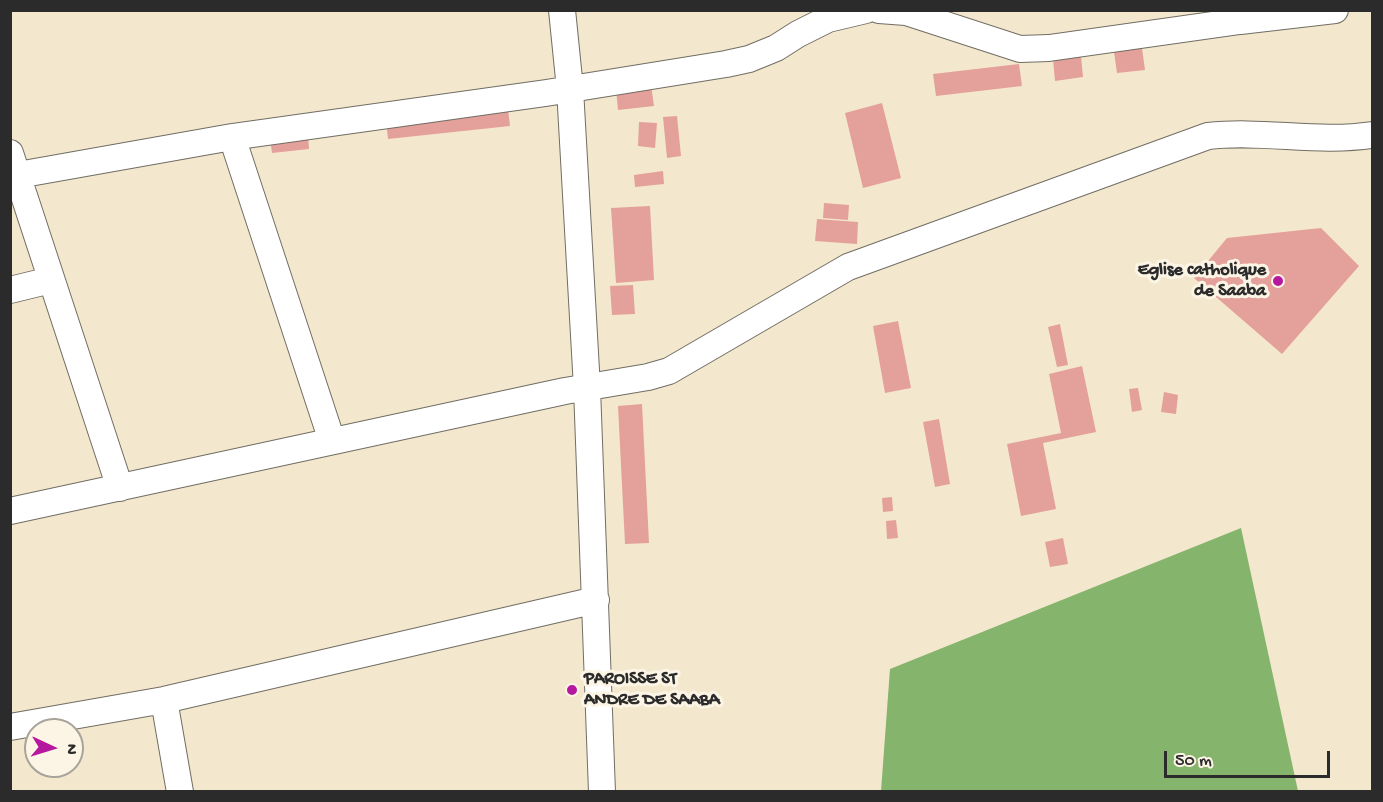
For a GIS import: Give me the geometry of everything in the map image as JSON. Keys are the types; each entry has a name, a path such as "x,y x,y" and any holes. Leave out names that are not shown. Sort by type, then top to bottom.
{"street":[{"path":"562,10 570,89 587,388 603,792"},
{"path":"120,488 14,164 232,137 570,89 748,58 776,48 796,22 828,19 866,10"},
{"path":"879,10 906,12 1020,49 1049,48 1232,16 1335,10"},
{"path":"10,512 554,393 648,377 669,371 848,267 1208,136 1227,134 1335,138 1372,135"},
{"path":"232,137 332,441"},
{"path":"10,290 51,280"},
{"path":"10,727 164,700 596,600"},
{"path":"164,700 180,792"}],"green space":[{"path":"1241,528 1298,791 881,791 890,669"}],"building":[{"path":"1142,48 1145,70 1117,73 1114,52"},
{"path":"1081,56 1083,77 1055,81 1053,59"},
{"path":"1019,64 1022,86 936,96 933,74"},
{"path":"651,85 654,106 618,110 616,89"},
{"path":"882,103 901,178 863,188 845,113"},
{"path":"508,109 510,126 388,139 386,120"},
{"path":"677,116 681,156 667,158 663,117"},
{"path":"639,122 657,123 655,148 638,146"},
{"path":"308,135 309,149 272,153 270,138"},
{"path":"663,171 664,184 635,187 634,175"},
{"path":"824,203 849,205 848,220 823,218"},
{"path":"650,206 654,280 616,283 611,208"},
{"path":"817,219 858,222 857,244 815,241"},
{"path":"1321,228 1359,266 1282,354 1194,278 1227,238"},
{"path":"633,285 635,314 612,315 610,286"},
{"path":"898,321 911,388 885,393 873,326"},
{"path":"1060,324 1068,365 1057,367 1048,327"},
{"path":"1082,366 1096,432 1043,443 1056,509 1021,516 1007,444 1061,433 1049,374"},
{"path":"1138,388 1142,410 1132,412 1129,389"},
{"path":"1164,392 1178,395 1176,414 1161,412"},
{"path":"642,404 649,543 625,544 618,406"},
{"path":"939,419 950,484 935,487 923,422"},
{"path":"892,497 893,511 883,512 882,498"},
{"path":"896,520 898,538 887,539 886,521"},
{"path":"1063,538 1068,564 1050,567 1045,542"}],"place":[{"name":"Eglise catholique de Saaba","path":"1278,281"},
{"name":"PAROISSE ST ANDRE DE SAABA","path":"572,690"}]}
